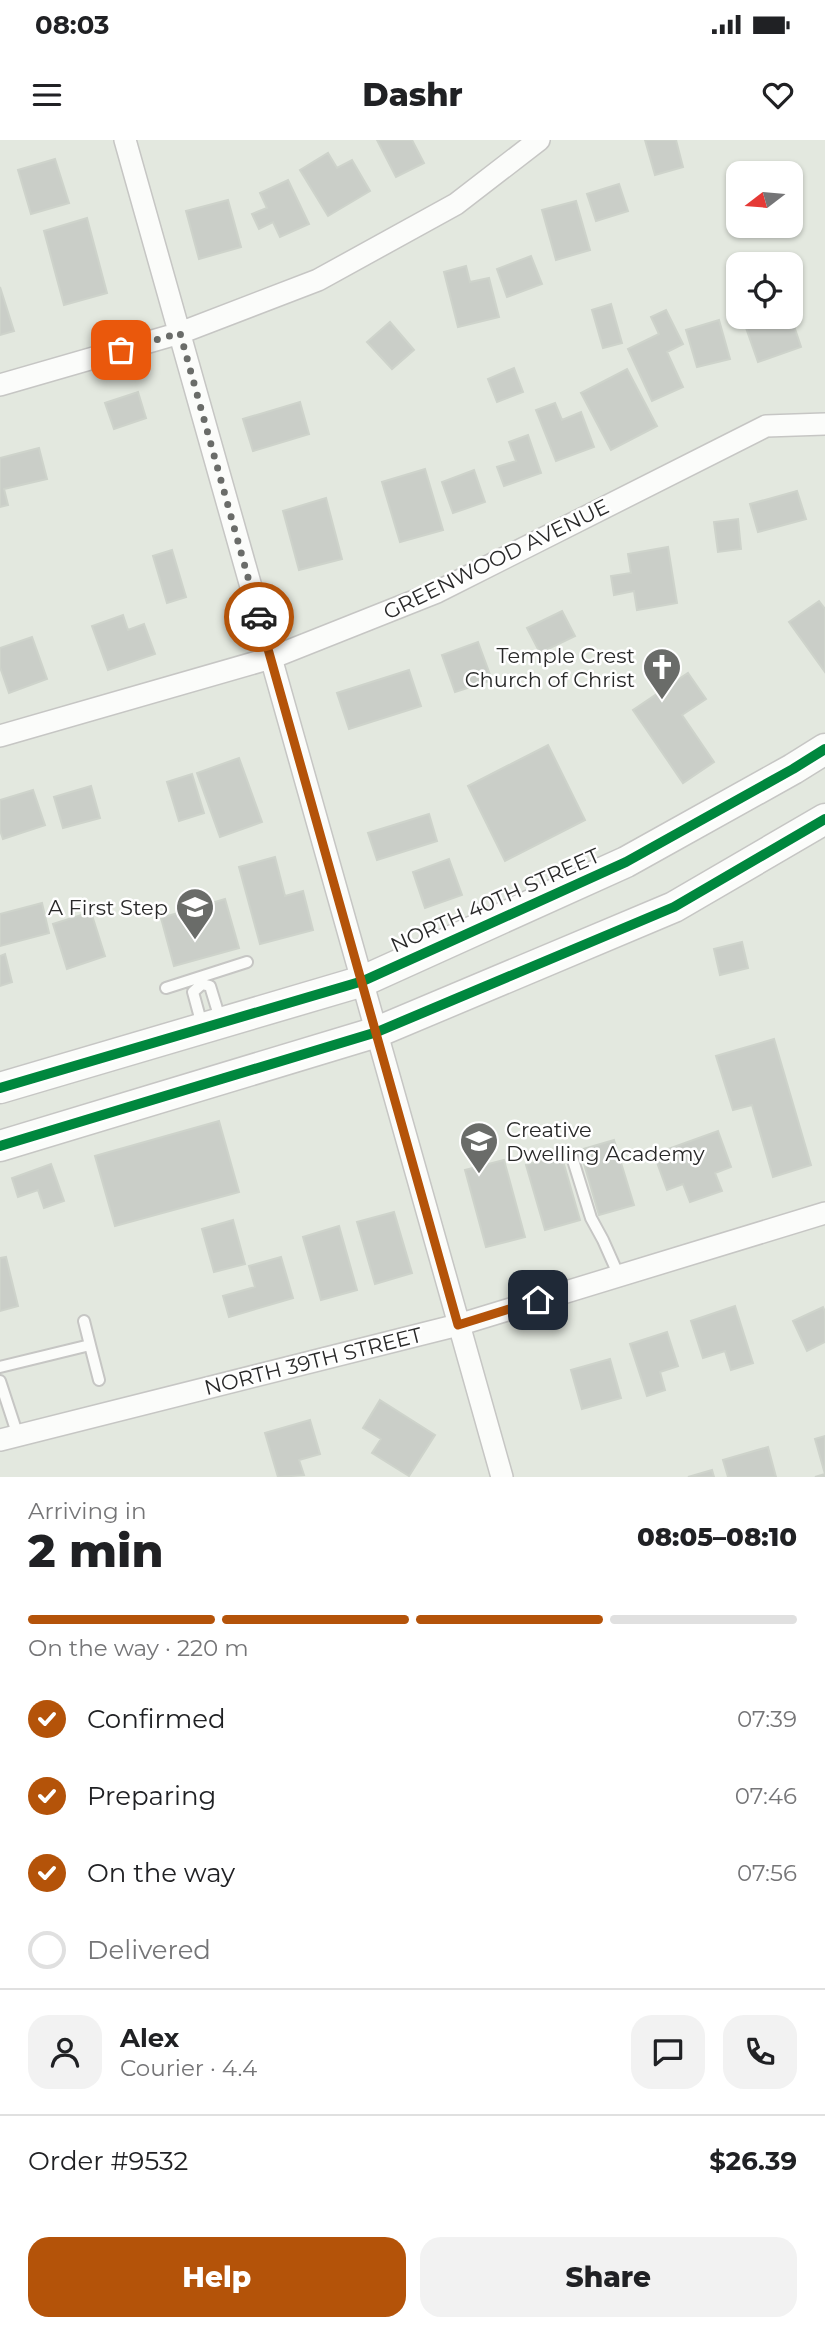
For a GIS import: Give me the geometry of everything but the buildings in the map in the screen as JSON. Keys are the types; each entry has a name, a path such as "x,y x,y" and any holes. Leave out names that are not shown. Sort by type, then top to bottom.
{"main road":[{"name":"NORTH 40TH STREET","path":"0,1088 363,981 626,862 825,749"},
{"path":"0,1146 377,1031 674,906 825,818"}],"street":[{"path":"125,140 502,1477"},
{"path":"0,385 180,333 318,280 456,204 539,140"},
{"name":"GREENWOOD AVENUE","path":"0,736 271,658 437,592 766,426 825,424"},
{"name":"NORTH 39TH STREET","path":"9,1438 458,1325 825,1213"}],"lane":[{"path":"166,988 200,981 247,962"},
{"path":"200,981 210,986 212,1025"},
{"path":"200,981 192,992 212,1025"},
{"path":"572,1157 591,1218 619,1276"},
{"path":"84,1321 99,1380"},
{"path":"0,1367 90,1345"},
{"path":"0,1381 9,1438"}],"cycle path":[{"path":"0,1088 363,981 626,862 825,749"},
{"path":"0,1146 377,1032 674,907 825,819"}],"way so far":[{"path":"121,350 180,333 259,617"}],"place":[{"name":"Temple Crest Church of Christ","path":"662,701"},
{"name":"A First Step","path":"195,941"},
{"name":"Creative Dwelling Academy","path":"479,1175"}],"route":[{"path":"259,617 458,1325 538,1300"}]}
